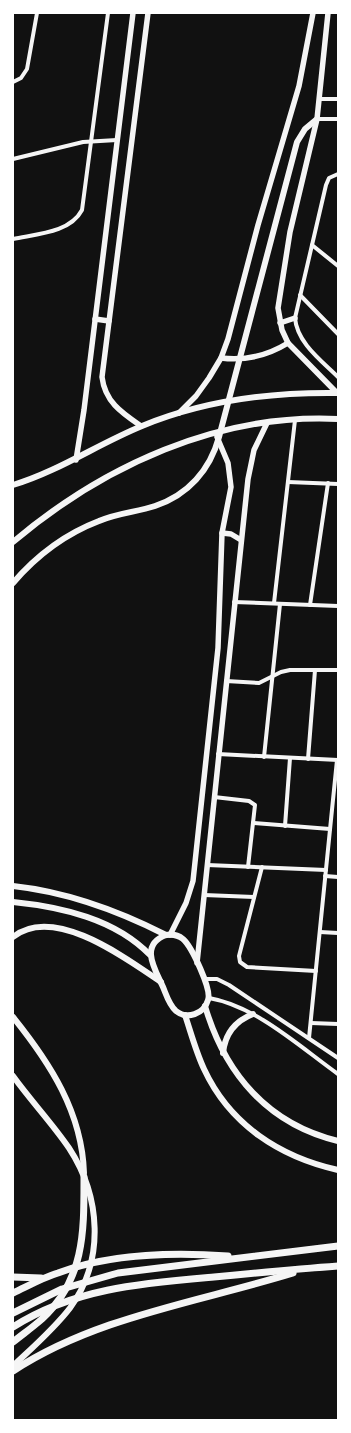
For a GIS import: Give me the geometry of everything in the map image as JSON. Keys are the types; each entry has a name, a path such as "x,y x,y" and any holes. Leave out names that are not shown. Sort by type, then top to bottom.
{"main road":[{"path":"13,583 40,555 72,533 114,515 165,502 184,491 200,476 216,448 297,142 305,129 317,119"},
{"path":"13,485 76,460 141,426 179,413 217,403 260,396 304,393 337,393"},
{"path":"13,542 64,502 103,478 165,449 214,434 267,423 295,420 338,419"},
{"path":"13,886 56,893 91,902 168,935 179,937 186,942 208,988 209,998 206,1006 198,1012 185,1015"},
{"path":"16,902 55,909 107,925 135,940 150,955 173,1007 185,1015 198,1055 211,1083 230,1109 240,1120 278,1149 306,1162 338,1170"},
{"path":"13,937 23,931 39,927 70,932 94,941 117,953 161,982"},
{"path":"150,955 154,942 168,935"},
{"path":"206,1006 213,1030 224,1053 246,1086 276,1113 302,1129 338,1141"},
{"path":"224,1053 226,1040 232,1029 241,1020 253,1014"},
{"path":"13,1017 40,1051 65,1094 80,1138 84,1177 83,1238 75,1270 64,1291 50,1310 13,1342"},
{"path":"13,1076 69,1148 84,1177 91,1197 95,1230 95,1250 88,1274 70,1308 13,1366"},
{"path":"13,1313 45,1296 80,1282 118,1273 338,1246"},
{"path":"13,1293 44,1278 90,1263 137,1257 200,1255 244,1257"},
{"path":"13,1327 34,1316 74,1299 115,1288 158,1282 338,1266"},
{"path":"13,1371 53,1348 114,1323 233,1291 306,1268"},
{"path":"13,1277 44,1278"}],"street":[{"path":"13,82 21,78 27,69 37,13"},
{"path":"13,239 66,227 76,220 84,204 108,13"},
{"path":"76,460 133,13"},
{"path":"141,426 114,406 105,389 103,370 148,13"},
{"path":"179,413 203,388 221,358 231,329 260,218 299,86 313,13"},
{"path":"328,13 317,119 284,262 278,301 280,322 288,343 337,393"},
{"path":"319,99 338,100"},
{"path":"317,119 338,119"},
{"path":"13,159 91,141 117,140"},
{"path":"338,174 332,176 327,182 295,318 298,333 303,341 338,377"},
{"path":"312,245 338,266"},
{"path":"300,295 338,334"},
{"path":"280,322 295,318"},
{"path":"95,319 109,321"},
{"path":"221,358 241,359 261,356 288,343"},
{"path":"274,604 295,420"},
{"path":"197,965 249,469 256,445 267,423"},
{"path":"168,935 186,903 193,881 218,648 222,532 230,495 231,479 226,455 214,434"},
{"path":"288,482 338,484"},
{"path":"310,605 328,483"},
{"path":"222,532 234,535 241,540"},
{"path":"234,602 338,606"},
{"path":"264,757 280,604"},
{"path":"226,681 254,684 264,682 290,670 338,670"},
{"path":"308,759 315,670"},
{"path":"218,754 337,760 309,1038"},
{"path":"285,826 290,758"},
{"path":"214,797 252,802 255,807 248,867"},
{"path":"253,823 330,829"},
{"path":"207,865 326,870"},
{"path":"262,867 239,956 241,964 247,967 316,971"},
{"path":"325,876 338,877"},
{"path":"204,895 254,897"},
{"path":"320,932 338,932"},
{"path":"204,979 217,980 229,984 338,1058"},
{"path":"209,998 236,1005 253,1014 338,1074"},
{"path":"310,1023 338,1024"}]}
